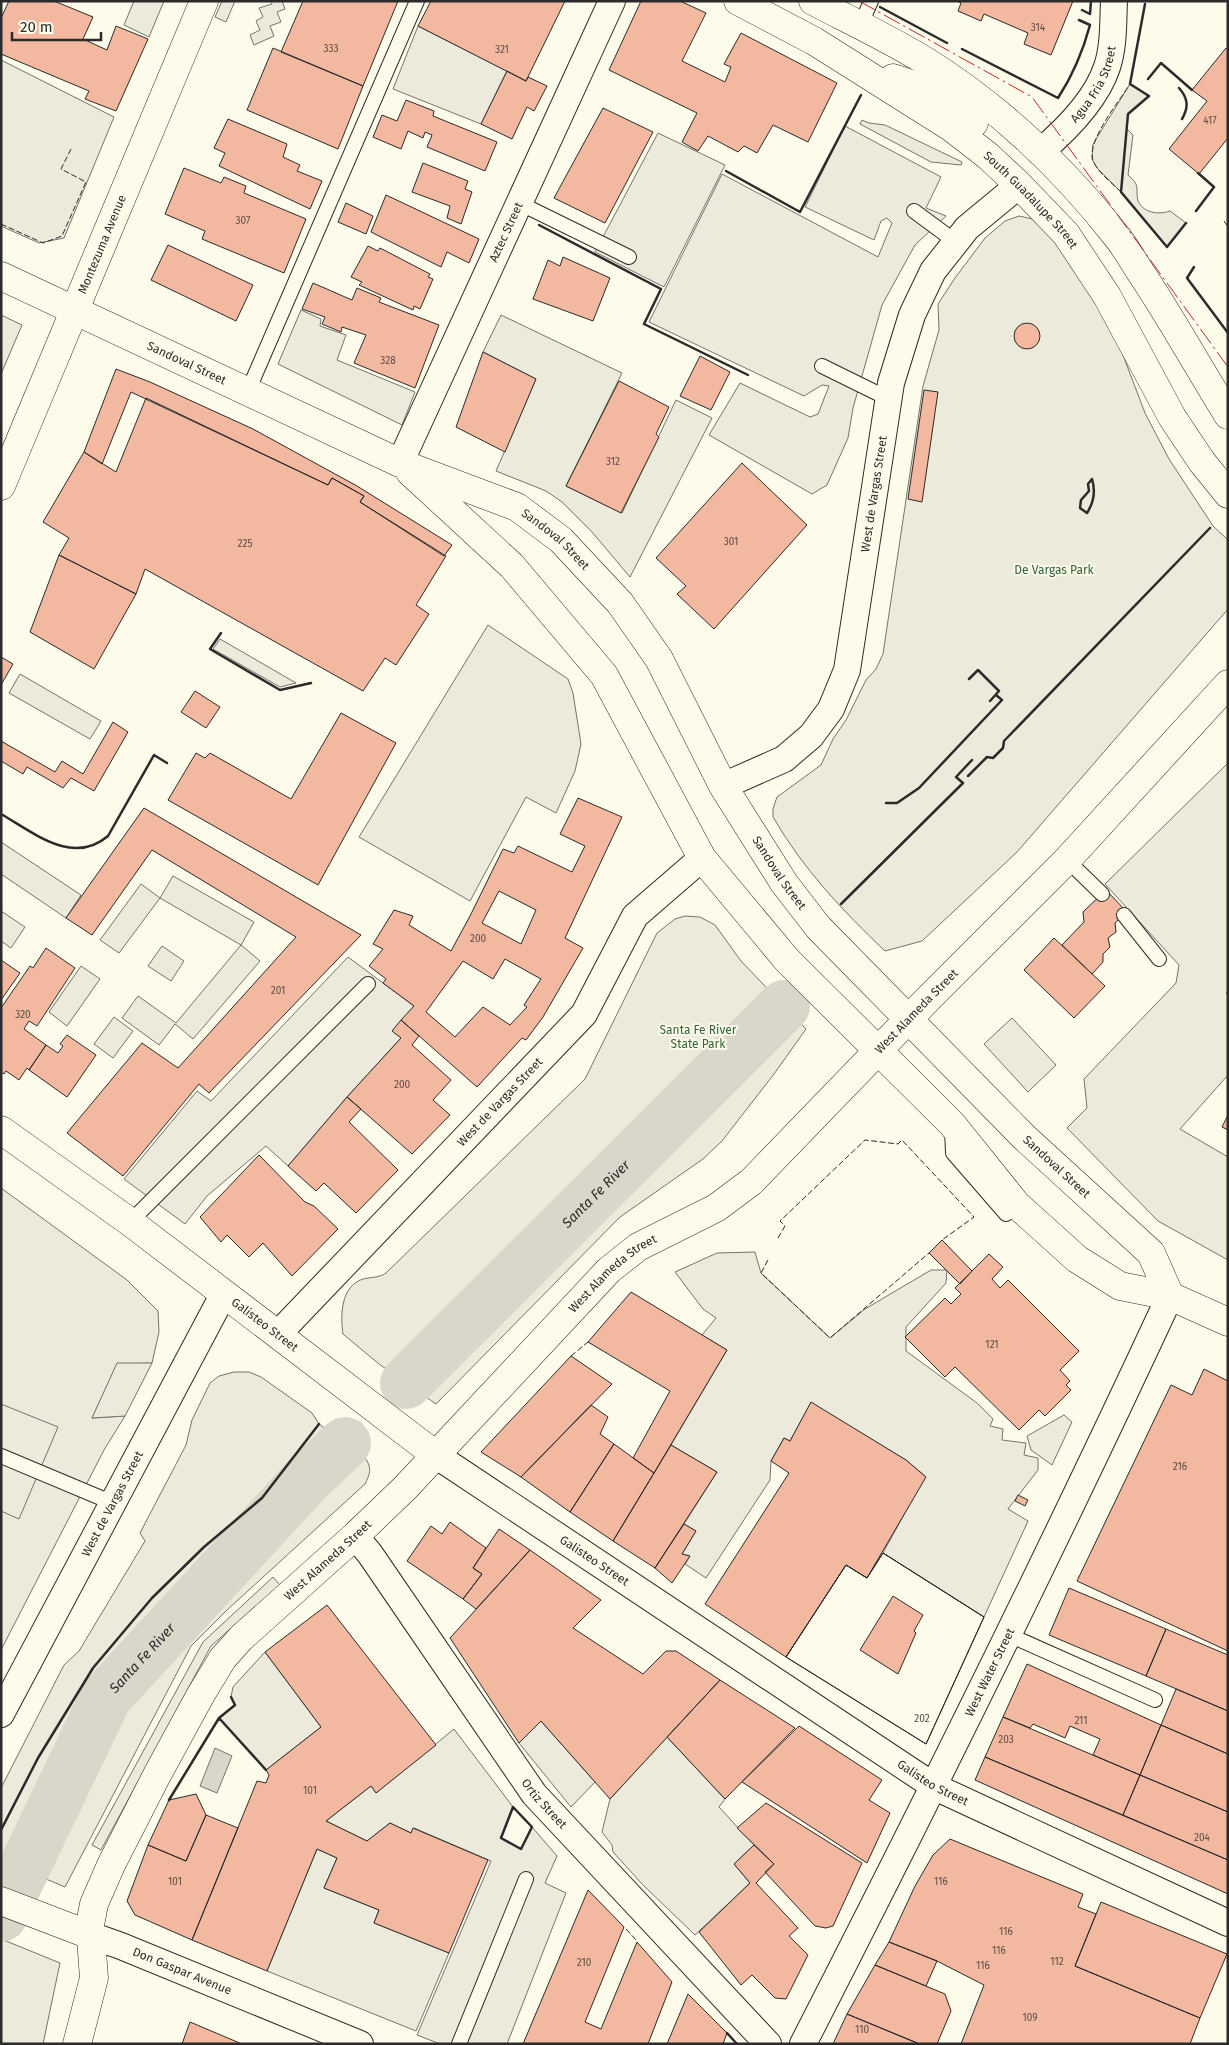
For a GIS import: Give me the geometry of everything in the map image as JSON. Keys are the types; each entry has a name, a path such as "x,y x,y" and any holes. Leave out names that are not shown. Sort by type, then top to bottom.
{"street":[{"name":"Montezuma Avenue","path":"1,486 204,1"},
{"name":"Aztec Street","path":"400,463 612,1"},
{"name":"South Guadalupe Street","path":"738,1 814,41 952,128 988,156 1018,185 1066,234 1107,296 1172,417 1202,462 1228,494"},
{"name":"Agua Fria Street","path":"1040,152 1065,131 1088,102 1107,68 1114,1"},
{"path":"812,2 866,13 926,62 974,94 1040,152 1077,190 1119,239 1228,414"},
{"path":"851,63 935,92 1017,157 1026,159 1040,152"},
{"name":"West de Vargas Street","path":"724,786 784,759 810,736 831,710 846,670 891,383 912,315 933,271 967,228 1018,185"},
{"name":"Sandoval Street","path":"1,276 75,309 400,463 516,507 561,540 620,603 659,659 724,786 784,883 818,928 1024,1137 1151,1253 1170,1296"},
{"name":"Sandoval Street","path":"400,463 512,566 604,675 702,858 788,960 952,1124 1018,1205 1077,1259 1120,1286 1170,1296 1228,1322"},
{"name":"West Alameda Street","path":"77,2044 94,1978 90,1935 94,1904 111,1865 157,1775 223,1658 241,1638 354,1536 436,1456 456,1432 609,1270 638,1247 716,1208 751,1182 1067,860 1228,684"},
{"name":"West de Vargas Street","path":"278,1334 584,1014 636,916 702,858"},
{"name":"Galisteo Street","path":"1,1130 130,1222 436,1456 935,1787 1228,1923"},
{"name":"West de Vargas Street","path":"1,1714 223,1295"},
{"name":"West Water Street","path":"803,2044 935,1787 1074,1503 1170,1296"},
{"name":"Ortiz Street","path":"354,1536 370,1554 534,1794 768,2044"},
{"name":"Don Gaspar Avenue","path":"1,1901 121,1946 360,2044"}],"lane":[{"path":"248,391 417,1"},
{"path":"519,203 629,257"},
{"path":"914,211 956,242"},
{"path":"822,366 889,399"},
{"path":"1067,860 1102,894"},
{"path":"1124,915 1159,959"},
{"path":"130,1222 368,984"},
{"path":"952,1124 953,1153 1006,1214"},
{"path":"1,1456 113,1503"},
{"path":"1009,1635 1155,1700"},
{"path":"460,2044 526,1879"}],"green space":[{"path":"1130,84 1149,96 1128,114 1127,129 1133,135 1128,175 1136,184 1138,201 1147,210 1156,213 1170,211 1186,223 1167,247 1121,192 1097,168 1092,159 1093,144"},
{"path":"862,120 885,125 962,162 961,165 931,162 860,124"},
{"name":"De Vargas Park","path":"1019,216 1037,220 1049,230 1113,329 1145,413 1169,459 1213,526 1228,540 1228,609 1017,852 922,941 885,951 810,871 773,817 773,809 777,797 821,765 833,739 846,720 866,680 876,669 883,654 923,386 939,330 938,304 985,238 1005,221"},
{"path":"220,639 296,683 280,687 213,649"},
{"path":"20,674 101,721 90,739 9,693"},
{"name":"Santa Fe River State Park","path":"685,916 700,917 715,925 741,961 806,1029 722,1141 703,1159 620,1217 436,1404 379,1364 343,1334 342,1310 346,1294 350,1288 363,1279 378,1277 386,1273 585,1079 657,933 675,919"},
{"path":"1,1188 127,1280 158,1311 159,1332 152,1363 117,1364 92,1418 125,1416 104,1450 1,1650"},
{"path":"234,1372 249,1372 261,1377 312,1413 319,1424 366,1459 370,1469 369,1474 365,1484 227,1610 191,1646 65,1887 1,1860 1,1788 64,1665 79,1651 145,1541 140,1533 186,1445 192,1420 210,1383 219,1376"},
{"path":"1064,1415 1072,1422 1052,1465 1031,1450 1027,1436"},
{"path":"1,1939 60,1963 43,2044 1,2044"}],"shaded area":[{"path":"134,1 164,1 149,37 124,25"},
{"path":"222,1 235,1 226,22 215,17"},
{"path":"271,1 282,1 285,9 277,12 281,22 270,26 274,36 254,45 250,35 260,30 256,21 263,17 259,8 272,4"},
{"path":"418,26 507,71 481,124 393,89"},
{"path":"1,60 114,117 64,238 39,243 1,226"},
{"path":"845,126 941,177 926,208 946,216 915,245 882,305 853,408 848,438 827,485 812,494 709,435 740,383 810,417 818,414 829,386 822,385 804,396 649,322 722,174 878,257 892,223 887,218 881,221 874,240 805,207"},
{"path":"658,133 725,165 664,287 595,252"},
{"path":"301,310 321,319 320,326 346,335 337,360 415,392 402,425 278,364"},
{"path":"1,315 22,325 1,374"},
{"path":"501,315 622,373 566,486 622,513 676,400 712,418 630,577 592,532 562,502 546,491 496,471 536,379 483,352"},
{"path":"488,625 568,679 573,693 581,744 575,771 556,813 526,797 470,901 359,837"},
{"path":"1228,763 1228,991 1226,993 1228,995 1228,1075 1180,1129 1228,1157 1228,1260 1158,1221 1067,1128 1087,1108 1084,1079 1176,983 1179,965 1105,884"},
{"path":"1,842 81,895 66,918 1,874"},
{"path":"173,876 254,922 241,945 160,898"},
{"path":"141,884 160,898 119,953 100,940"},
{"path":"1,911 25,927 11,948 1,941"},
{"path":"241,945 260,961 193,1039 175,1024 159,1045 122,1018 138,996 176,1023"},
{"path":"162,946 184,961 171,981 148,966"},
{"path":"348,957 414,1006 393,1030 401,1038 288,1166 266,1146 207,1196 185,1224 124,1179 197,1091 211,1101"},
{"path":"81,966 100,979 67,1026 49,1012"},
{"path":"114,1017 133,1031 113,1058 94,1044"},
{"path":"1012,1018 1056,1065 1028,1092 984,1044"},
{"path":"755,1252 761,1273 830,1338 865,1309 931,1270 947,1270 946,1283 906,1327 906,1351 977,1403 993,1419 990,1426 1003,1429 1002,1440 1026,1443 1024,1455 1038,1458 1038,1470 1008,1509 1028,1521 984,1617 883,1553 925,1476 906,1460 811,1403 790,1441 784,1438 771,1461 770,1480 706,1578 685,1564 690,1556 682,1554 696,1531 684,1524 717,1472 671,1445 727,1350 702,1335 716,1318 703,1309 675,1272 717,1253"},
{"path":"117,1363 152,1363 125,1416 92,1418"},
{"path":"1,1404 58,1427 19,1519 1,1511"},
{"path":"273,1577 280,1585 211,1646 101,1850 92,1845 203,1642"},
{"path":"265,1652 321,1727 266,1770 219,1718 235,1705 231,1697 233,1687"},
{"path":"541,1721 595,1782 571,1807 519,1743"},
{"path":"454,1729 513,1807 501,1838 521,1849 532,1827 557,1856 545,1883 566,1893 507,2044 440,2044 417,2035 491,1861 414,1828 411,1833 390,1823 367,1841 326,1821 371,1786 376,1793"},
{"path":"667,1737 725,1799 719,1807 754,1845 734,1864 750,1883 695,1935 643,1885 613,1852 612,1845 602,1832 610,1799"},
{"path":"215,1748 232,1756 217,1793 200,1786"},
{"path":"317,1849 337,1858 324,1888 379,1910 374,1923 449,1953 416,2031 267,1971"}],"building":[{"path":"9,1 54,1 93,17 83,39 107,50 116,26 148,39 116,111 85,99 89,91 1,54 1,18"},
{"path":"303,1 398,1 363,86 281,52"},
{"path":"431,1 565,1 526,81 418,26"},
{"path":"641,1 680,1 706,13 682,61 725,82 731,67 724,64 741,33 837,83 808,142 773,125 757,153 744,146 738,152 708,136 698,151 682,142 697,113 609,70"},
{"path":"957,1 1073,1 1051,55 1024,44 1028,33 984,14 981,21 958,11 961,3"},
{"path":"273,48 363,86 338,149 247,110"},
{"path":"1226,48 1228,49 1228,138 1199,174 1169,149 1207,101 1192,90"},
{"path":"507,71 526,81 528,77 547,86 534,111 527,107 512,139 481,124"},
{"path":"406,100 434,111 433,116 497,142 485,171 427,147 432,135 425,132 423,138 408,131 401,149 373,137 382,115 397,121"},
{"path":"603,108 653,132 605,223 554,198"},
{"path":"228,119 287,144 283,157 300,165 297,171 322,181 310,209 219,166 225,153 214,148"},
{"path":"423,163 468,181 465,189 472,192 461,224 447,218 450,206 412,192"},
{"path":"184,168 221,183 224,177 246,186 244,193 306,219 284,273 202,239 205,231 165,214"},
{"path":"386,195 479,239 469,263 447,252 441,267 371,232"},
{"path":"346,203 373,216 366,234 338,222"},
{"path":"168,245 253,285 236,321 151,280"},
{"path":"368,246 378,251 380,248 430,274 428,277 433,279 420,309 414,306 413,310 359,285 362,282 351,277"},
{"path":"563,257 610,278 593,321 533,299 548,260 560,266"},
{"path":"313,283 352,300 357,288 381,298 379,302 439,325 415,388 354,363 366,335 342,327 341,332 322,324 325,317 302,309"},
{"path":"1027,323 1036,327 1040,336 1036,345 1027,349 1018,345 1014,336 1018,327"},
{"path":"483,352 536,379 505,452 456,427"},
{"path":"700,356 730,372 711,410 680,396"},
{"path":"116,369 150,382 253,429 357,486 452,545 444,556 360,502 364,496 332,478 328,485 131,392 102,464 84,452"},
{"path":"619,381 669,407 656,434 659,437 621,513 566,486"},
{"path":"924,390 938,392 922,502 908,499"},
{"path":"146,398 328,485 332,478 364,496 360,502 446,556 416,605 429,614 396,665 385,658 363,691 145,569 136,594 59,555 69,538 43,522 84,452 116,472"},
{"path":"742,463 807,525 714,629 677,594 686,586 656,558"},
{"path":"59,555 136,594 94,669 30,632"},
{"path":"1,657 13,664 1,685"},
{"path":"195,691 220,707 206,728 181,712"},
{"path":"341,713 396,743 318,885 168,800 196,753 205,758 210,753 291,799"},
{"path":"113,722 128,732 94,791 71,778 63,788 27,767 23,774 1,761 1,741 55,772 62,761 83,774"},
{"path":"578,798 622,817 565,938 583,948 543,1017 526,1040 522,1038 477,1087 401,1020 414,1006 383,983 386,979 369,966 383,949 373,944 394,910 413,916 409,925 451,951 503,849 514,853 518,846 572,872 585,846 560,834","holes":["499,891 536,910 521,944 482,923","505,959 541,979 524,1005 527,1007 510,1025 483,1007 455,1037 426,1012 463,961 493,979"]},
{"path":"144,808 361,935 209,1093 199,1084 123,1176 67,1133 142,1043 178,1068 296,937 152,850 92,935 66,918"},
{"path":"1106,890 1127,912 1115,923 1116,932 1108,938 1110,947 1103,954 1103,962 1092,974 1062,945 1084,922 1083,912"},
{"path":"1054,938 1105,986 1074,1018 1024,970"},
{"path":"46,948 75,968 37,1026 29,1021 24,1029 46,1045 29,1070 27,1068 19,1080 6,1071 4,1074 1,1072 1,1008 30,966 33,968"},
{"path":"1,960 20,973 1,1000"},
{"path":"401,1020 419,1036 412,1045 451,1080 433,1100 450,1115 412,1154 347,1097 401,1038 392,1031"},
{"path":"67,1035 96,1055 67,1097 29,1070 46,1045 58,1053 63,1046 60,1044"},
{"path":"347,1097 361,1109 349,1122 398,1170 356,1213 324,1183 316,1191 288,1166"},
{"path":"1228,1115 1228,1130 1222,1127"},
{"path":"259,1155 305,1202 314,1206 338,1229 292,1276 263,1243 249,1257 227,1235 221,1242 200,1217"},
{"path":"942,1240 972,1271 960,1284 929,1253"},
{"path":"989,1254 1003,1267 992,1279 1000,1288 1008,1280 1079,1351 1060,1370 1070,1381 1066,1385 1071,1390 1045,1416 1039,1410 1019,1430 955,1367 945,1377 905,1337 945,1298 951,1304 961,1294 955,1288"},
{"path":"631,1292 727,1350 654,1473 633,1458 670,1391 588,1342"},
{"path":"571,1356 612,1384 521,1477 481,1452"},
{"path":"1204,1369 1228,1381 1228,1651 1077,1581 1171,1385 1192,1395"},
{"path":"811,1402 906,1460 926,1477 867,1578 846,1565 786,1657 705,1604 789,1473 771,1461 784,1438 790,1441"},
{"path":"591,1405 608,1417 600,1434 614,1444 570,1512 521,1477"},
{"path":"614,1444 654,1473 613,1541 570,1512"},
{"path":"671,1445 717,1472 655,1568 613,1541"},
{"path":"1018,1495 1028,1500 1025,1506 1015,1501"},
{"path":"450,1522 486,1548 473,1568 482,1574 463,1599 407,1561 431,1526 442,1534"},
{"path":"684,1524 696,1531 682,1554 690,1556 672,1583 655,1568"},
{"path":"499,1529 530,1550 476,1609 463,1599 482,1574 473,1568"},
{"path":"530,1550 601,1600 573,1628 643,1674 666,1651 676,1651 720,1680 610,1799 541,1721 519,1743 450,1638"},
{"path":"883,1553 984,1617 926,1744 786,1657 846,1565 867,1578","holes":["893,1596 923,1615 914,1631 916,1633 898,1674 860,1650"]},
{"path":"883,1553 984,1617 926,1744 786,1657 846,1565 867,1578"},
{"path":"1069,1588 1166,1629 1146,1676 1049,1635"},
{"path":"327,1605 436,1745 376,1793 371,1786 326,1821 367,1841 390,1823 411,1833 413,1828 488,1860 449,1953 374,1923 379,1910 324,1888 337,1858 317,1849 267,1971 192,1940 257,1781 266,1783 269,1775 266,1770 321,1727 265,1652"},
{"path":"1166,1629 1228,1655 1228,1711 1146,1676"},
{"path":"1027,1664 1161,1725 1140,1775 1093,1755 1100,1739 1070,1726 1065,1738 1033,1724 1030,1728 1003,1717"},
{"path":"720,1680 795,1728 725,1799 667,1737"},
{"path":"1176,1689 1228,1711 1228,1754 1161,1725"},
{"path":"1003,1717 1140,1775 1123,1815 985,1757"},
{"path":"1161,1725 1228,1754 1228,1812 1140,1775"},
{"path":"799,1726 882,1780 869,1800 890,1813 867,1863 742,1782"},
{"path":"985,1757 1228,1860 1228,1894 975,1780"},
{"path":"1140,1775 1228,1812 1228,1860 1123,1815"},
{"path":"196,1794 206,1815 186,1861 148,1845 169,1800"},
{"path":"766,1803 862,1863 833,1926 826,1928 815,1926 765,1872 774,1864 737,1828"},
{"path":"206,1815 238,1828 192,1940 135,1915 127,1901 148,1845 186,1861"},
{"path":"950,1839 1083,1894 1078,1907 1096,1914 1075,1966 1200,2018 1190,2044 961,2044 984,1985 937,1961 889,1942 915,1886 933,1855"},
{"path":"754,1845 774,1864 756,1883 798,1928 789,1936 808,1955 786,1999 775,1998 752,1975 741,1985 699,1932 750,1883 734,1864"},
{"path":"588,1890 624,1927 585,2022 601,2029 637,1942 672,1982 648,2044 523,2044"},
{"path":"1101,1902 1227,1954 1200,2018 1075,1966"},
{"path":"889,1942 937,1961 926,1986 875,1965"},
{"path":"875,1965 945,1994 951,2011 937,2044 919,2044 847,2014"},
{"path":"688,1994 727,2033 723,2044 667,2044"},
{"path":"847,2014 920,2044 833,2044"},
{"path":"190,2022 242,2044 182,2044"}],"waterway":[{"name":"Santa Fe River","path":"406,1383 784,1006"},
{"name":"Santa Fe River","path":"1,1916 106,1697 308,1478 345,1443"}],"fence":[{"path":"1121,192 1098,169 1093,160 1092,152 1099,132 1130,84"},
{"path":"1,224 43,243 62,236 86,182 61,169 71,149"},
{"path":"1224,221 1228,227"},
{"path":"778,1238 785,1226 780,1221 865,1140 898,1144 902,1140 974,1217 942,1240"},
{"path":"768,1260 761,1273 830,1338 929,1253"},
{"path":"571,1356 588,1342"},
{"path":"626,1929 636,1940"}],"wall":[{"path":"1082,10 1090,14 1091,1"},
{"path":"1145,4 1130,84 1149,96 1128,114 1121,192 1167,247 1186,223"},
{"path":"880,7 947,43"},
{"path":"962,49 1058,98 1077,63 1090,25 1079,20"},
{"path":"1148,79 1161,63 1192,90"},
{"path":"1179,88 1184,95 1186,103 1186,110 1182,119"},
{"path":"726,171 800,212 861,95"},
{"path":"1196,211 1214,187 1198,173"},
{"path":"539,225 661,289 644,324 748,375"},
{"path":"1194,267 1187,278 1228,333"},
{"path":"1092,479 1094,497 1087,513 1080,508 1081,500 1089,491 1088,484 1092,479"},
{"path":"968,776 987,757 993,758 1003,748 1004,741 1210,528"},
{"path":"221,633 210,649 280,690 311,683"},
{"path":"969,679 978,670 999,691 990,701"},
{"path":"886,803 897,803 919,788 1002,700 996,695"},
{"path":"1,814 54,843 67,847 81,848 95,844 108,836 154,755 167,763"},
{"path":"841,904 963,783 956,777 972,760"},
{"path":"1,1830 38,1758 93,1668 152,1598 204,1547 262,1498 319,1424"},
{"path":"219,1718 235,1705 231,1697"},
{"path":"169,1800 219,1718 266,1770"},
{"path":"513,1807 532,1827 521,1849 501,1838 513,1807"},
{"path":"727,2033 737,2044"}],"power":[{"path":"859,1 1032,97 1228,367"}]}
